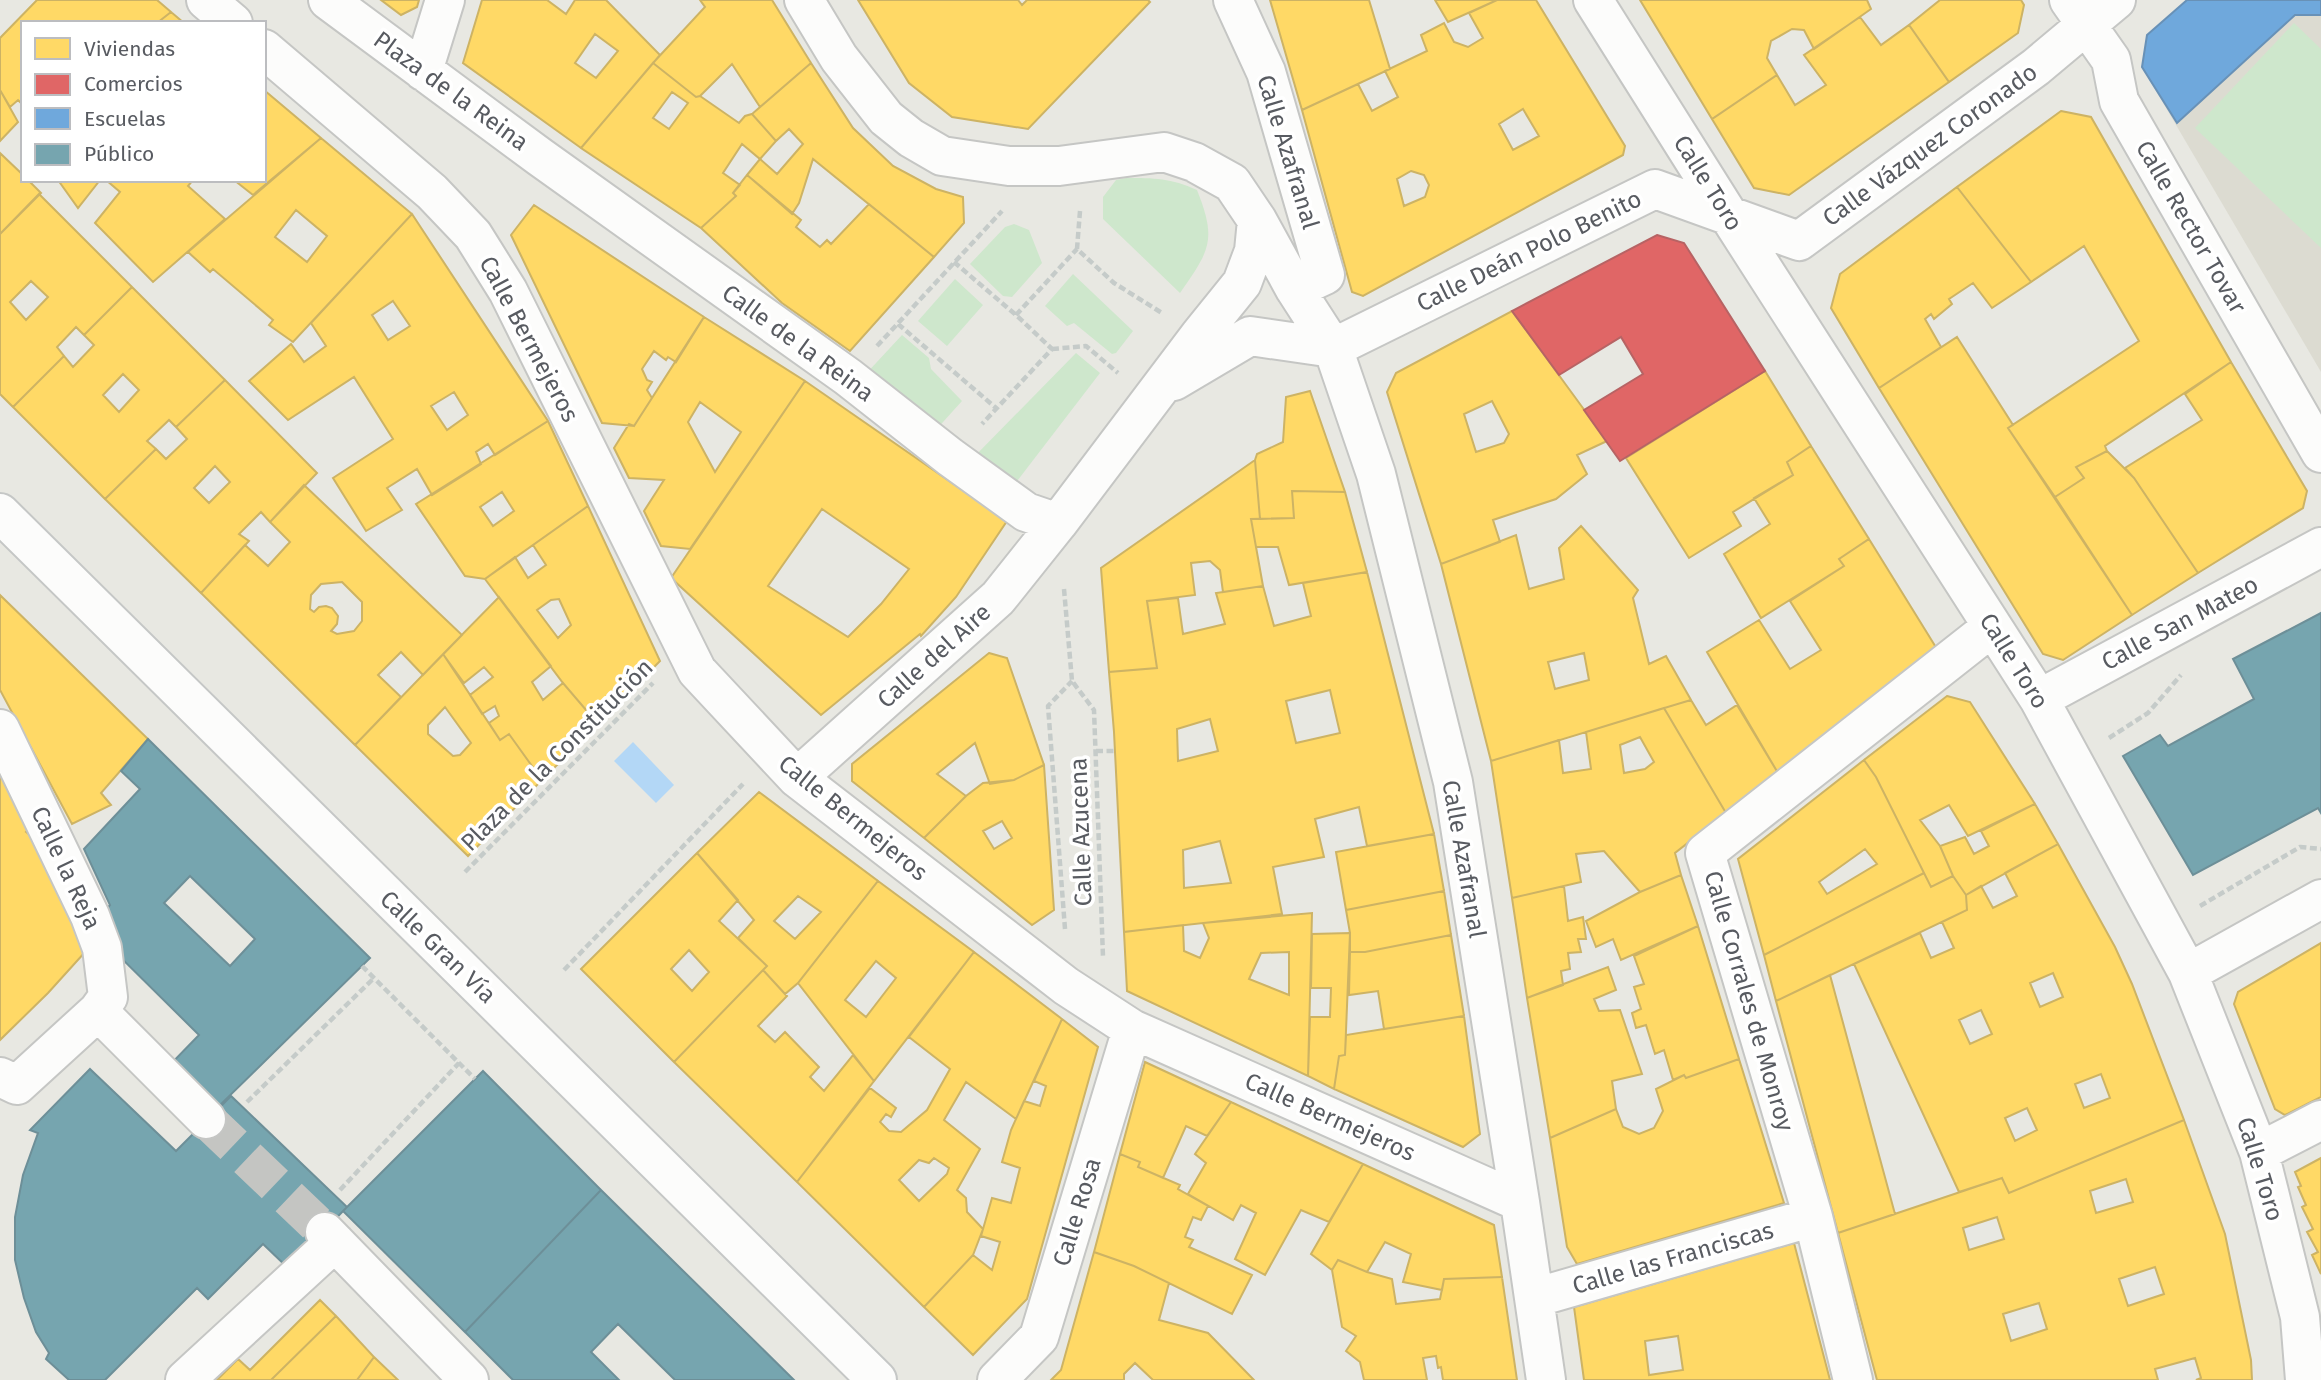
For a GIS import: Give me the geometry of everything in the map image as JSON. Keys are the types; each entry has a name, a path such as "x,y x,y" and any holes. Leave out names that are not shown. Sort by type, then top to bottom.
{"street":[{"path":"206,0 231,21"},
{"name":"Plaza de la Reina","path":"328,0 540,157"},
{"path":"423,71 445,0"},
{"name":"Calle Azafranal","path":"804,0 839,58 886,117 911,138 942,156 1009,166 1059,166 1164,152 1194,162 1232,183 1333,348 1376,474 1452,782 1546,1380"},
{"name":"Calle Azafranal","path":"1233,0 1265,72 1325,275 1295,289"},
{"name":"Calle Toro","path":"1593,0 1728,216 2039,699 2188,972 2259,1152 2311,1313 2305,1380"},
{"name":"Calle Vázquez Coronado","path":"1728,216 1799,241 2036,67 2077,13 2116,0"},
{"name":"Calle Rector Tovar","path":"2077,13 2111,60 2119,101 2321,453"},
{"name":"Calle Bermejeros","path":"266,52 432,192 473,235 508,292 697,671 797,778 1074,991 1132,1029 1520,1202"},
{"name":"Calle de la Reina","path":"540,157 848,377 950,457 1026,512 1058,523"},
{"name":"Calle Deán Polo Benito","path":"1333,348 1655,189 1728,216"},
{"name":"Calle del Aire","path":"797,778 998,598 1242,283 1254,251 1257,220"},
{"path":"1154,396 1250,336 1333,348"},
{"name":"Calle Gran Vía","path":"4,523 877,1380"},
{"name":"Calle San Mateo","path":"2039,699 2321,547"},
{"name":"Calle Corrales de Monroy","path":"1853,1380 1813,1217 1705,853 1992,626"},
{"name":"Calle la Reja","path":"0,729 90,916 102,948 108,998 98,1011"},
{"path":"2188,972 2321,899"},
{"path":"0,1077 17,1086 98,1011 206,1119"},
{"name":"Calle Rosa","path":"997,1380 1039,1337 1132,1029"},
{"path":"2259,1152 2321,1120"},
{"name":"Calle las Franciscas","path":"1534,1298 1813,1217"},
{"path":"185,1380 330,1237 469,1380"}],"path":[{"path":"848,377 1013,199 1009,166"},
{"path":"1017,314 1077,249 1080,211"},
{"path":"1077,249 1114,284 1167,316"},
{"path":"954,262 1017,314 1052,349"},
{"path":"898,324 996,408"},
{"path":"950,457 1052,349 1086,346 1154,396"},
{"path":"1058,523 1072,681"},
{"path":"2114,736 2148,713 2188,666"},
{"name":"Plaza de la Constitución","path":"466,872 654,681"},
{"name":"Calle Azucena","path":"1074,991 1068,964 1048,706 1072,681 1094,710 1103,963"},
{"path":"1096,751 1115,751"},
{"path":"564,970 749,778"},
{"path":"2209,902 2300,847 2321,849"},
{"path":"362,967 475,1079"},
{"path":"242,1106 374,978"},
{"path":"334,1195 459,1063"}],"shaded area":[{"path":"2321,0 2321,372 2142,67"}],"green space":[{"path":"2294,23 2321,49 2321,248 2195,128"},
{"path":"1116,180 1162,180 1197,190 1207,221 1207,244 1198,266 1180,293 1103,219 1103,197"},
{"path":"1014,224 1029,230 1042,263 1012,297 1003,296 970,264 1005,227"},
{"path":"1073,274 1133,331 1116,353 1112,354 1074,323 1067,326 1045,306"},
{"path":"955,279 983,305 947,346 918,321"},
{"path":"902,335 929,358 931,369 962,401 934,432 863,377"},
{"path":"1076,353 1100,373 1011,489 972,459"}],"water":[{"path":"633,742 674,785 656,803 614,761"}],"building: Viviendas":[{"path":"37,0 157,0 171,12 160,21 21,21 21,103 18,100 10,107 0,90 0,38"},
{"path":"381,0 419,0 417,7 401,15"},
{"path":"482,0 547,0 566,14 575,0 606,0 660,55 581,148 463,63","holes":["595,34 618,51 596,78 575,63"]},
{"path":"700,0 772,0 811,63 760,107 732,64 696,97 653,63 705,7"},
{"path":"858,0 1018,0 1022,5 1027,0 1150,2 1028,129 952,117 909,83"},
{"path":"1270,0 1369,0 1390,69 1302,110"},
{"path":"1435,0 1497,0 1448,22"},
{"path":"1497,0 1536,0 1625,146 1623,155 1363,296 1352,292 1302,110 1358,84 1372,111 1398,97 1385,71 1427,51 1421,35 1444,23 1454,42 1468,47 1483,38 1469,13","holes":["1523,109 1539,136 1513,150 1499,124","1411,171 1424,175 1429,185 1425,197 1404,206 1397,179"]},
{"path":"1640,0 1867,0 1871,9 1814,49 1804,30 1792,29 1771,41 1767,58 1777,75 1712,119"},
{"path":"1940,0 2021,0 2024,5 2018,33 1949,82 1909,25"},
{"path":"171,12 182,21 160,21"},
{"path":"1860,17 1881,45 1909,25 1949,82 1789,195 1754,188 1712,119 1777,75 1795,105 1826,85 1804,55"},
{"path":"653,63 696,97 700,96 739,123 745,116 752,114 776,141 760,159 742,144 723,173 740,185 733,193 736,196 701,228 581,148","holes":["672,92 688,103 669,129 653,118"]},
{"path":"811,63 853,128 893,166 936,189 963,197 964,223 934,257 813,159 799,203 792,214 747,175 760,159 777,174 803,144 789,129 776,141 752,114"},
{"path":"0,90 18,122 0,141"},
{"path":"266,92 321,138 253,195 237,182 266,182"},
{"path":"2061,111 2091,117 2231,362 2105,446 2107,451 2076,467 2084,478 2055,497 2008,428 2139,341 2084,246 2031,282 1957,187"},
{"path":"321,138 412,214 293,342 269,325 273,320 213,269 210,272 188,252","holes":["296,210 327,236 307,262 275,237"]},
{"path":"0,153 21,173 21,182 30,182 41,193 0,234"},
{"path":"747,175 801,220 796,227 820,247 827,240 831,244 869,204 934,257 850,351 782,303 701,228 736,196 733,193"},
{"path":"59,182 98,182 78,208"},
{"path":"108,182 191,182 188,186 225,219 153,282 95,223 120,192"},
{"path":"1957,187 2031,282 1992,308 1973,283 1949,299 1952,304 1934,319 1931,314 1925,319 1941,347 1879,388 1831,308 1840,274"},
{"path":"39,194 132,287 84,335 76,327 57,347 64,356 13,407 0,394 0,234","holes":["31,281 48,297 26,320 10,302"]},
{"path":"534,205 704,317 676,362 668,357 666,360 654,351 642,369 647,380 652,382 647,390 652,398 634,426 602,423 511,235"},
{"path":"412,214 548,421 495,455 488,444 476,452 481,464 432,495 417,469 387,488 402,510 366,531 333,478 393,439 354,377 288,420 249,381 291,344 304,362 326,346 311,323","holes":["393,301 410,326 388,340 372,315","454,392 468,415 447,430 431,406"]},
{"path":"132,287 225,380 176,427 169,420 147,441 156,449 105,499 13,407 64,356 73,367 94,345 84,335","holes":["123,374 139,390 119,412 103,395"]},
{"path":"1512,311 1607,441 1577,455 1587,474 1556,499 1493,520 1500,542 1441,564 1387,392 1396,373","holes":["1492,401 1509,434 1504,443 1476,452 1464,414"]},
{"path":"704,317 805,381 690,549 661,546 644,511 664,480 629,478 614,448 629,424 634,426","holes":["700,402 741,432 715,472 688,422"]},
{"path":"1957,337 2013,425 2008,428 2132,615 2063,660 2043,654 1879,388"},
{"path":"2231,362 2307,491 2303,508 2198,573 2125,468 2202,420 2185,394"},
{"path":"1765,371 1811,446 1787,462 1793,475 1733,512 1741,526 1689,558 1626,458"},
{"path":"225,380 317,473 270,522 261,512 239,534 249,541 201,593 105,499 156,449 166,459 187,439 176,427","holes":["215,466 230,482 209,503 194,488"]},
{"path":"805,381 1007,521 956,597 921,636 920,634 821,715 671,578","holes":["822,509 909,569 881,604 848,637 768,586"]},
{"path":"1310,391 1345,492 1292,491 1294,518 1260,519 1255,460 1257,454 1283,442 1286,397"},
{"path":"548,421 588,506 485,579 465,576 416,504","holes":["502,492 514,511 493,526 480,507"]},
{"path":"1811,446 1869,539 1839,559 1844,566 1761,618 1724,554 1770,524 1754,498 1793,475 1787,462"},
{"path":"2107,451 2134,478 2198,573 2132,615 2055,497 2084,478 2076,467"},
{"path":"1255,460 1260,519 1251,519 1263,586 1223,592 1220,570 1210,561 1191,563 1195,595 1147,601 1157,668 1109,672 1101,568"},
{"path":"304,485 462,635 423,675 401,652 378,675 401,697 355,745 201,593 245,545 268,566 290,542 270,522","holes":["342,582 362,602 362,621 354,631 337,634 331,631 337,624 338,616 332,608 319,607 314,612 310,609 311,595 321,584"]},
{"path":"1292,491 1345,492 1367,572 1289,585 1278,547 1256,547 1251,519 1294,518"},
{"path":"588,506 660,661 598,724 563,683 485,579 515,557 528,578 546,565 533,545","holes":["559,599 571,625 558,638 537,610 551,600"]},
{"path":"1581,526 1638,590 1633,598 1649,664 1666,656 1691,700 1491,761 1441,564 1516,535 1529,589 1564,579 1559,548","holes":["1584,653 1589,680 1555,689 1548,662"]},
{"path":"1869,539 1937,649 1778,773 1707,652 1759,620 1790,669 1821,650 1790,601 1844,566 1839,559"},
{"path":"1367,572 1434,834 1367,846 1359,807 1315,819 1324,857 1273,867 1282,914 1124,932 1109,672 1157,668 1147,601 1178,598 1183,634 1225,624 1216,593 1263,586 1274,626 1311,616 1303,583","holes":["1330,690 1340,733 1296,743 1286,701","1210,719 1218,751 1178,761 1177,729","1220,841 1231,883 1184,888 1183,850"]},
{"path":"0,595 148,739 101,793 111,805 72,824 0,690"},
{"path":"499,597 551,666 532,682 543,700 563,683 598,724 542,780 509,734 500,740 489,723 499,716 495,706 482,714 470,695 493,677 484,667 464,683 443,654"},
{"path":"989,653 1007,658 1044,765 1014,780 990,784 975,743 937,774 966,796 924,838 852,781 852,764"},
{"path":"443,654 500,740 509,734 542,780 468,856 355,745","holes":["445,707 471,743 460,755 453,756 428,734 428,725"]},
{"path":"1947,696 1970,702 2035,804 1968,836 1949,805 1920,820 1940,846 1953,876 1931,887 1876,777 1864,760"},
{"path":"1691,700 1706,725 1737,705 1778,773 1726,813 1664,708"},
{"path":"1664,708 1726,813 1675,853 1681,875 1640,892 1604,851 1576,854 1581,882 1512,898 1491,761 1559,740 1563,773 1591,769 1586,732","holes":["1640,737 1654,762 1645,769 1624,773 1620,745"]},
{"path":"0,760 8,773 1,777 15,790 33,824 26,832 47,849 86,951 0,1040"},
{"path":"1864,760 1876,777 1924,873 1764,955 1738,859","holes":["1865,849 1877,864 1827,894 1819,882"]},
{"path":"1044,765 1054,910 1032,925 924,838 983,783 1014,780","holes":["1002,821 1012,838 994,849 983,831"]},
{"path":"759,792 878,881 798,983 785,994 763,970 767,966 738,938 754,920 697,853","holes":["798,896 821,912 795,939 774,921"]},
{"path":"2035,804 2058,844 1966,895 1953,876 1940,846 1965,837 1974,854 1989,846 1981,831"},
{"path":"1434,834 1444,891 1346,910 1336,852"},
{"path":"2058,844 2115,947 2132,984 2184,1120 2009,1193 2002,1178 1959,1192 1854,964 1920,933 1931,958 1954,948 1942,922 1967,910 1966,895 1981,886 1993,908 2017,896 2005,873","holes":["2053,973 2063,997 2040,1007 2030,983","1981,1010 1992,1034 1970,1044 1959,1020","2101,1074 2110,1098 2084,1108 2075,1084","2027,1108 2037,1130 2015,1141 2005,1118"]},
{"path":"697,853 738,900 719,921 767,966 674,1062 581,969","holes":["689,950 709,972 692,991 671,969"]},
{"path":"1924,873 1931,887 1953,876 1966,895 1967,910 1776,1001 1764,955"},
{"path":"1681,875 1698,926 1621,960 1613,939 1596,947 1586,921 1640,892"},
{"path":"878,881 974,952 874,1081 798,983","holes":["876,961 896,978 866,1017 845,1000"]},
{"path":"1564,886 1568,921 1583,917 1586,939 1578,939 1581,952 1568,953 1570,969 1561,971 1563,985 1527,998 1512,898"},
{"path":"1444,891 1451,935 1365,952 1350,952 1346,910"},
{"path":"1312,913 1308,1076 1127,991 1124,932 1183,925 1184,951 1200,958 1209,938 1203,923","holes":["1289,952 1289,995 1249,979 1261,953"]},
{"path":"1698,926 1739,1059 1673,1080 1664,1050 1655,1054 1646,1025 1636,1028 1632,1013 1641,1009 1634,987 1644,984 1634,956"},
{"path":"1350,933 1345,1055 1339,1056 1334,1089 1308,1076 1310,1017 1330,1017 1331,988 1311,988 1312,934"},
{"path":"1451,935 1464,1016 1384,1029 1378,991 1349,995 1350,952 1365,952"},
{"path":"2321,943 2321,1097 2285,1115 2275,1109 2234,1004 2238,992"},
{"path":"974,952 1062,1019 1016,1119 966,1082 944,1120 980,1149 957,1190 966,1198 967,1212 983,1229 973,1255 924,1307 797,1182 870,1088 896,1108 891,1117 886,1114 880,1122 889,1131 901,1132 927,1110 950,1069 909,1037","holes":["934,1158 949,1168 947,1174 919,1201 899,1180 919,1160 929,1163"]},
{"path":"1608,967 1616,990 1594,999 1599,1011 1620,1010 1642,1074 1612,1081 1616,1109 1550,1138 1527,998"},
{"path":"763,970 787,996 758,1026 775,1042 785,1032 819,1067 810,1077 824,1091 853,1055 874,1081 797,1182 674,1062"},
{"path":"1830,975 1895,1214 1838,1233 1776,1001"},
{"path":"1464,1016 1480,1134 1463,1147 1334,1089 1339,1056 1345,1055 1346,1035"},
{"path":"1062,1019 1098,1047 1027,1299 973,1355 924,1307 973,1255 992,1270 1000,1242 981,1236 992,1198 1011,1203 1020,1168 1002,1162 1011,1130 1024,1101 1040,1106 1046,1086 1034,1081"},
{"path":"1739,1059 1784,1203 1577,1264 1567,1247 1550,1138 1616,1109 1623,1127 1639,1134 1654,1128 1663,1111 1656,1089 1684,1075 1686,1078"},
{"path":"1145,1062 1231,1102 1207,1136 1186,1126 1163,1178 1138,1167 1140,1162 1120,1154"},
{"path":"1231,1102 1363,1164 1329,1222 1301,1210 1265,1275 1235,1259 1256,1213 1241,1205 1233,1220 1188,1194 1206,1163 1195,1154"},
{"path":"2184,1120 2225,1234 2251,1360 2252,1380 2196,1380 2201,1378 2195,1358 2155,1369 2158,1380 1877,1380 1838,1233 2002,1178 2009,1193","holes":["2126,1179 2133,1202 2096,1213 2090,1191","1997,1217 2004,1239 1969,1250 1963,1228","2155,1267 2164,1294 2128,1306 2119,1279","2039,1303 2047,1329 2011,1341 2003,1314"]},
{"path":"1120,1154 1140,1162 1138,1167 1180,1185 1178,1189 1208,1206 1201,1220 1193,1217 1185,1237 1193,1240 1189,1247 1252,1275 1232,1314 1134,1266 1094,1252"},
{"path":"2321,1158 2321,1274 2312,1255 2318,1252 2307,1232 2313,1229 2302,1207 2306,1205 2295,1172"},
{"path":"1363,1164 1494,1225 1502,1277 1444,1279 1442,1290 1403,1282 1411,1254 1385,1242 1367,1272 1338,1260 1332,1270 1311,1254"},
{"path":"1794,1243 1830,1380 1584,1380 1574,1307","holes":["1678,1336 1683,1370 1649,1375 1645,1341"]},
{"path":"1094,1252 1134,1266 1169,1283 1159,1320 1208,1333 1254,1380 1153,1380 1135,1363 1124,1374 1124,1380 1051,1380 1061,1370"},
{"path":"1338,1260 1392,1279 1396,1304 1440,1299 1444,1279 1502,1277 1517,1380 1443,1380 1436,1356 1423,1358 1427,1380 1364,1380 1360,1362 1346,1351 1356,1336 1342,1327 1332,1270"},
{"path":"320,1300 336,1316 271,1380 217,1380 238,1359 250,1370"},
{"path":"336,1316 374,1357 357,1380 271,1380"},
{"path":"374,1357 398,1380 357,1380"}],"building: Comercios":[{"path":"1657,235 1684,243 1765,371 1620,461 1584,410 1643,374 1621,337 1559,375 1512,311"}],"building: Escuelas":[{"path":"2187,0 2321,0 2321,15 2295,15 2177,123 2142,67 2147,35"}],"building: Público":[{"path":"2321,613 2321,813 2318,808 2193,875 2123,756 2160,735 2168,746 2254,699 2233,659"},
{"path":"148,739 370,958 213,1112 165,1070 199,1035 110,947 97,921 110,905 84,849 140,789 121,771","holes":["190,876 255,939 230,966 164,903"]},
{"path":"90,1069 176,1151 231,1096 347,1207 288,1268 263,1244 208,1299 197,1288 105,1380 69,1380 46,1359 49,1353 36,1332 24,1298 15,1260 15,1217 23,1175 38,1133 30,1130"},
{"path":"483,1071 601,1190 465,1332 343,1211"},
{"path":"601,1190 794,1380 675,1380 618,1324 591,1352 619,1380 513,1380 465,1332"}],"tunnel":[{"path":"206,1119 325,1232"}]}
